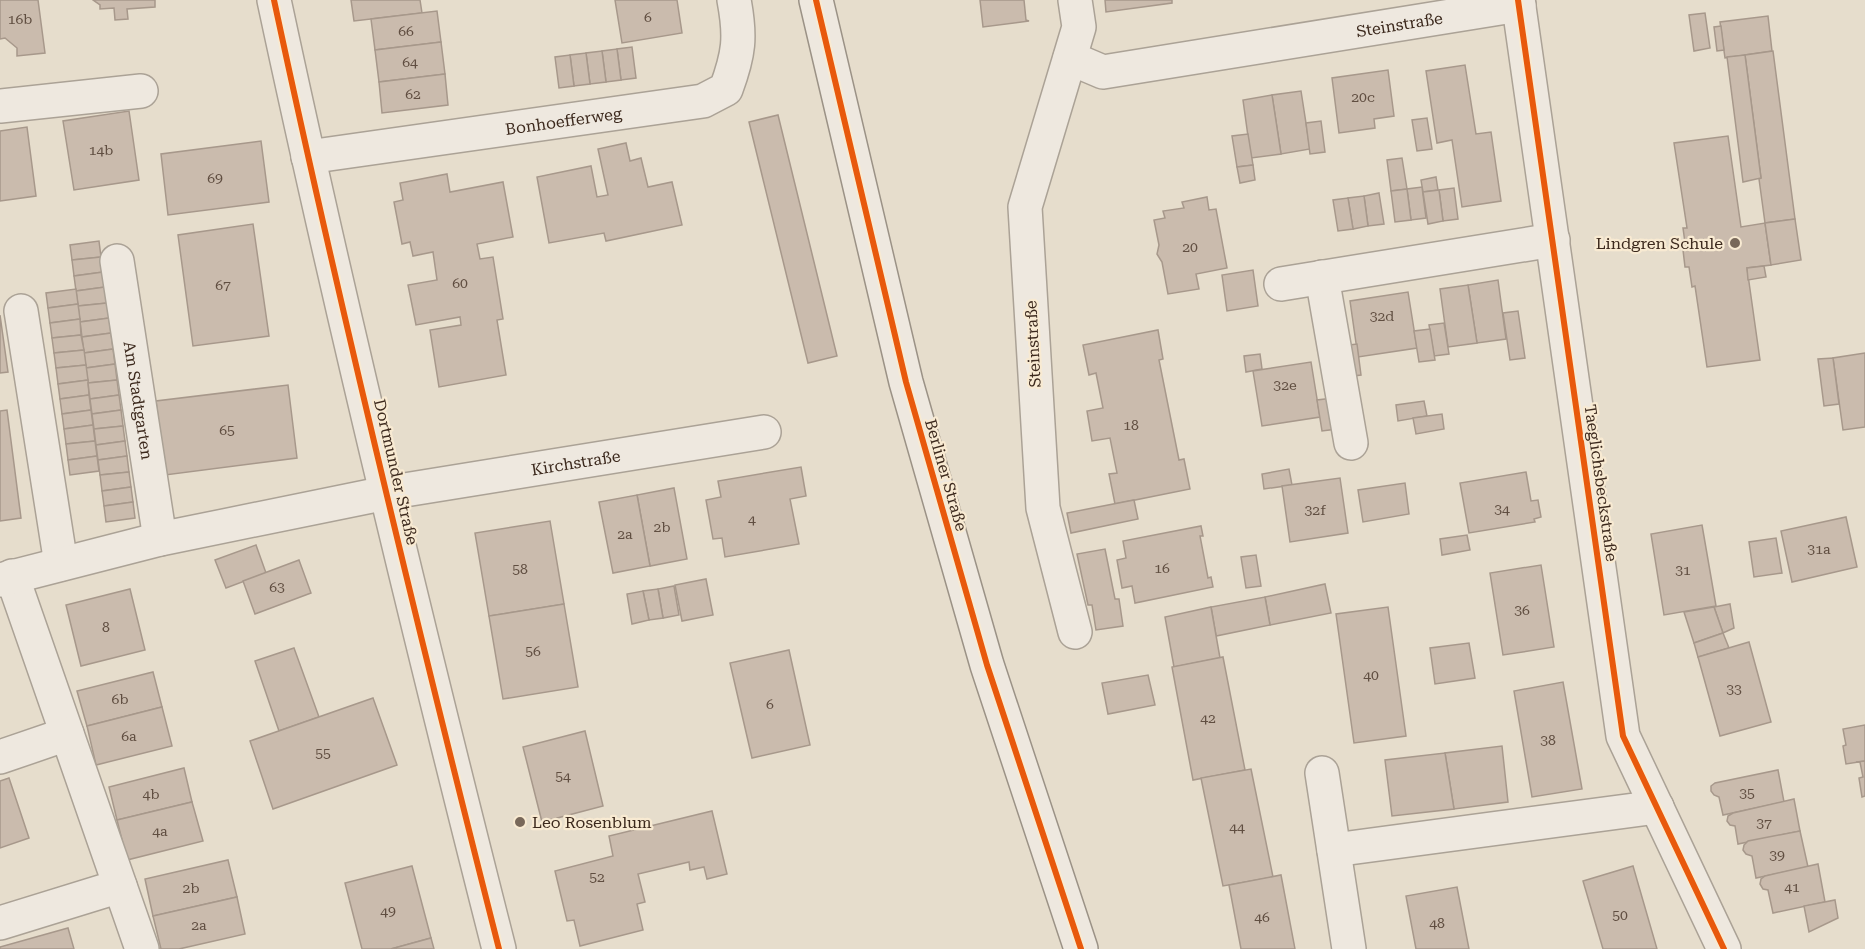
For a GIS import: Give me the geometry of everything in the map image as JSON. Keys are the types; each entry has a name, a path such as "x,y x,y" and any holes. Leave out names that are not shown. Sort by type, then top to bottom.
{"street":[{"name":"Dortmunder Straße","path":"274,0 386,493 499,949"},
{"name":"Bonhoefferweg","path":"308,157 703,101 726,89 737,60 739,29 734,0"},
{"name":"Berliner Straße","path":"816,0 906,382 987,666 1080,949"},
{"name":"Steinstraße","path":"1075,0 1079,27 1025,207 1043,508 1075,632"},
{"name":"Steinstraße","path":"1070,58 1103,72 1518,3"},
{"name":"Taeglichsbeckstraße","path":"1518,3 1623,736 1724,949"},
{"path":"0,106 141,91"},
{"path":"1281,284 1553,240"},
{"name":"Am Stadtgarten","path":"117,261 160,539"},
{"path":"1322,278 1351,443"},
{"path":"21,311 61,564"},
{"name":"Kirchstraße","path":"386,493 764,432"},
{"path":"142,949 67,734 6,578 160,539 386,493"},
{"path":"0,757 67,734"},
{"path":"1322,773 1348,949"},
{"path":"1334,850 1657,807"},
{"path":"0,923 120,886"}],"building":[{"path":"0,0 38,0 45,53 17,56 17,48 5,38 0,39"},
{"path":"93,0 155,0 155,7 127,9 128,19 115,20 114,8 100,9 100,5"},
{"path":"351,0 420,0 422,13 354,21"},
{"path":"615,0 677,0 682,33 622,43"},
{"path":"980,0 1024,0 1026,20 1029,21 983,27"},
{"path":"1105,0 1172,0 1172,3 1106,12"},
{"path":"437,11 441,42 375,50 371,19"},
{"path":"1705,13 1710,48 1694,51 1689,15"},
{"path":"1768,16 1772,51 1725,58 1720,22"},
{"path":"1721,26 1724,50 1717,51 1714,27"},
{"path":"441,42 445,74 379,82 375,50"},
{"path":"632,47 636,78 621,80 617,49"},
{"path":"617,49 621,80 606,82 602,51"},
{"path":"602,51 606,82 590,84 586,53"},
{"path":"1773,51 1795,219 1765,223 1745,55"},
{"path":"586,53 590,84 574,86 570,55"},
{"path":"570,55 574,86 559,88 555,57"},
{"path":"1745,55 1761,178 1743,182 1727,57"},
{"path":"1465,65 1476,134 1491,132 1501,201 1462,207 1452,140 1437,143 1426,71"},
{"path":"1388,70 1394,116 1374,119 1375,128 1339,133 1332,78"},
{"path":"445,74 448,105 382,113 379,82"},
{"path":"1301,91 1310,149 1281,154 1272,95"},
{"path":"1272,95 1281,154 1251,158 1243,100"},
{"path":"129,111 139,180 74,190 63,121"},
{"path":"778,115 837,356 808,363 749,122"},
{"path":"1427,118 1432,149 1417,151 1412,120"},
{"path":"1321,121 1325,152 1310,154 1306,123"},
{"path":"27,127 36,196 0,201 0,131"},
{"path":"1248,134 1253,165 1237,167 1232,136"},
{"path":"1728,136 1741,227 1765,223 1771,265 1747,268 1760,360 1707,367 1695,286 1692,287 1689,267 1685,267 1683,250 1686,250 1683,228 1687,228 1674,143"},
{"path":"261,141 269,202 168,215 161,154"},
{"path":"626,143 630,161 641,158 648,187 672,182 682,225 606,241 604,233 549,243 537,177 591,166 597,197 608,195 598,149"},
{"path":"1402,158 1407,189 1391,191 1387,160"},
{"path":"1253,165 1255,180 1240,183 1237,167"},
{"path":"447,174 450,192 503,182 513,237 477,244 480,259 493,257 503,319 497,320 506,375 439,387 430,330 461,325 460,317 416,325 408,285 437,280 433,252 413,256 410,242 402,244 394,202 403,200 400,183"},
{"path":"1436,177 1438,190 1423,192 1421,180"},
{"path":"1422,187 1426,218 1411,220 1407,189"},
{"path":"1454,188 1458,219 1443,221 1439,190"},
{"path":"1407,189 1411,220 1395,222 1391,191"},
{"path":"1439,190 1443,221 1428,224 1423,192"},
{"path":"1379,193 1384,224 1368,226 1364,196"},
{"path":"1364,196 1368,226 1353,229 1348,198"},
{"path":"1207,197 1209,210 1216,209 1227,268 1196,274 1199,289 1168,294 1162,262 1157,254 1159,245 1154,220 1165,218 1163,211 1184,208 1182,202"},
{"path":"1348,198 1353,229 1338,231 1333,200"},
{"path":"1795,219 1801,260 1771,265 1765,223"},
{"path":"253,224 269,336 193,346 178,235"},
{"path":"99,241 101,257 72,260 70,245"},
{"path":"101,257 103,272 74,276 72,260"},
{"path":"1764,266 1766,277 1748,280 1747,268"},
{"path":"1253,270 1258,306 1227,311 1222,275"},
{"path":"103,272 105,287 76,291 74,276"},
{"path":"1498,280 1506,339 1477,343 1468,285"},
{"path":"1468,285 1477,343 1448,347 1440,289"},
{"path":"105,287 107,303 78,306 76,291"},
{"path":"76,289 78,304 48,308 46,293"},
{"path":"1408,292 1417,348 1358,357 1350,301"},
{"path":"107,303 109,318 80,322 78,306"},
{"path":"78,304 80,319 50,323 48,308"},
{"path":"1518,311 1525,358 1510,360 1503,313"},
{"path":"0,315 8,372 0,373"},
{"path":"109,318 111,333 82,337 80,322"},
{"path":"80,319 81,335 52,338 50,323"},
{"path":"1444,323 1449,354 1434,356 1429,325"},
{"path":"1430,329 1435,360 1419,362 1414,331"},
{"path":"1158,330 1163,359 1159,360 1179,460 1184,459 1190,489 1115,504 1109,474 1117,473 1110,438 1092,441 1087,411 1103,408 1096,373 1089,375 1083,345"},
{"path":"111,333 113,349 84,353 82,337"},
{"path":"81,335 84,350 54,353 52,338"},
{"path":"1357,344 1361,375 1346,377 1341,346"},
{"path":"113,349 115,364 86,368 84,353"},
{"path":"84,350 86,365 56,368 54,353"},
{"path":"1865,353 1865,427 1843,430 1833,358"},
{"path":"1260,354 1262,369 1246,372 1244,356"},
{"path":"1833,358 1839,404 1824,406 1818,359"},
{"path":"1311,362 1320,417 1262,426 1253,371"},
{"path":"115,364 117,380 88,383 86,368"},
{"path":"86,365 88,380 58,384 56,368"},
{"path":"88,380 89,395 60,399 58,384"},
{"path":"117,380 119,395 90,399 88,383"},
{"path":"288,385 297,458 165,475 156,401"},
{"path":"89,395 91,410 62,414 60,399"},
{"path":"119,395 121,410 92,414 90,399"},
{"path":"1333,398 1337,429 1322,431 1317,400"},
{"path":"1424,401 1427,416 1398,421 1396,405"},
{"path":"7,410 21,518 0,521 0,411"},
{"path":"91,410 93,425 64,429 62,414"},
{"path":"121,410 123,426 94,429 92,414"},
{"path":"1442,414 1444,429 1416,434 1413,418"},
{"path":"93,425 95,441 66,444 64,429"},
{"path":"123,426 125,441 96,445 94,429"},
{"path":"95,441 97,456 68,460 66,444"},
{"path":"125,441 127,456 98,460 96,445"},
{"path":"97,456 99,471 70,475 68,460"},
{"path":"127,456 129,472 100,475 98,460"},
{"path":"801,467 806,496 790,499 799,544 725,557 722,538 713,539 706,500 721,497 718,481"},
{"path":"1289,469 1292,485 1264,489 1262,474"},
{"path":"129,472 131,487 102,491 100,475"},
{"path":"1526,472 1531,501 1538,500 1541,517 1534,519 1535,522 1469,533 1460,483"},
{"path":"1340,478 1348,533 1290,542 1282,486"},
{"path":"1405,483 1409,514 1363,522 1358,490"},
{"path":"131,487 133,502 104,506 102,491"},
{"path":"674,488 687,559 650,566 637,495"},
{"path":"637,495 650,566 613,573 599,502"},
{"path":"1134,500 1138,519 1071,533 1067,513"},
{"path":"133,502 135,518 106,522 104,506"},
{"path":"1846,517 1857,567 1792,582 1781,531"},
{"path":"550,521 564,604 489,616 475,533"},
{"path":"1702,525 1716,606 1664,615 1651,534"},
{"path":"1201,526 1203,536 1200,536 1208,578 1211,577 1213,587 1135,603 1132,586 1122,588 1117,560 1126,558 1123,541"},
{"path":"1467,535 1470,550 1442,555 1440,539"},
{"path":"1776,538 1782,573 1754,577 1749,542"},
{"path":"256,545 266,573 226,588 215,560"},
{"path":"1105,549 1115,599 1119,599 1123,626 1096,630 1092,605 1088,605 1077,554"},
{"path":"1256,555 1261,586 1246,588 1241,557"},
{"path":"299,560 311,593 255,614 243,581"},
{"path":"1541,565 1554,647 1503,655 1490,573"},
{"path":"706,579 713,615 682,621 675,585"},
{"path":"1325,584 1331,613 1270,625 1265,597"},
{"path":"674,586 679,615 663,618 658,589"},
{"path":"130,589 145,650 81,666 66,605"},
{"path":"658,589 663,618 649,620 643,591"},
{"path":"643,591 649,620 632,624 627,594"},
{"path":"1265,597 1270,625 1216,636 1211,607"},
{"path":"564,604 578,687 503,699 489,616"},
{"path":"1730,604 1734,628 1723,633 1714,607"},
{"path":"1211,607 1220,658 1174,667 1165,617"},
{"path":"1388,607 1406,736 1354,743 1336,614"},
{"path":"1714,607 1723,633 1694,643 1684,612"},
{"path":"1723,633 1729,648 1698,657 1694,643"},
{"path":"1749,642 1771,722 1720,736 1698,657"},
{"path":"1469,643 1475,678 1435,684 1430,648"},
{"path":"294,648 319,717 279,731 255,661"},
{"path":"789,650 810,745 752,758 730,663"},
{"path":"1223,657 1245,770 1193,780 1172,667"},
{"path":"153,672 162,707 87,726 77,691"},
{"path":"1148,675 1155,705 1108,714 1102,683"},
{"path":"1563,682 1582,789 1532,797 1514,691"},
{"path":"373,698 397,765 273,809 250,741"},
{"path":"162,707 172,746 96,765 87,726"},
{"path":"1865,725 1865,761 1846,764 1843,729"},
{"path":"585,731 603,806 542,822 523,747"},
{"path":"1502,746 1508,802 1454,809 1445,753"},
{"path":"1445,753 1454,809 1392,816 1385,760"},
{"path":"1865,761 1865,796 1862,797 1859,778 1863,777 1860,762 1856,762"},
{"path":"184,768 192,802 117,820 109,787"},
{"path":"1251,769 1273,877 1223,886 1201,778"},
{"path":"1778,770 1784,802 1723,815 1719,797 1711,791 1711,786 1715,783"},
{"path":"9,778 29,838 0,848 0,781"},
{"path":"1794,799 1800,831 1738,844 1735,826 1730,825 1727,821 1728,816"},
{"path":"192,802 203,841 127,860 117,820"},
{"path":"712,811 727,874 707,879 704,867 690,870 689,862 638,874 645,902 637,904 643,930 580,946 574,920 567,921 555,871 613,856 609,836"},
{"path":"1800,831 1808,867 1756,878 1752,856 1743,850 1744,845 1748,841"},
{"path":"228,860 237,897 153,916 145,879"},
{"path":"1818,864 1825,902 1773,913 1768,890 1763,889 1760,884 1761,879 1765,876"},
{"path":"412,866 431,938 391,949 362,949 345,883"},
{"path":"1633,866 1657,949 1603,949 1583,881"},
{"path":"1281,875 1295,949 1241,949 1229,885"},
{"path":"1457,887 1469,949 1416,949 1406,896"},
{"path":"237,897 245,934 179,949 161,949 153,916"},
{"path":"1835,900 1838,918 1809,932 1804,906"},
{"path":"68,928 74,949 0,949 0,947"},
{"path":"431,938 434,949 391,949"}],"cycle path":[{"path":"274,0 382,476 499,949"},
{"path":"816,0 906,382 987,665 1081,949"},
{"path":"1518,0 1623,736 1724,949"}],"place":[{"name":"Lindgren Schule","path":"1735,243"},
{"name":"Leo Rosenblum","path":"520,822"}]}
